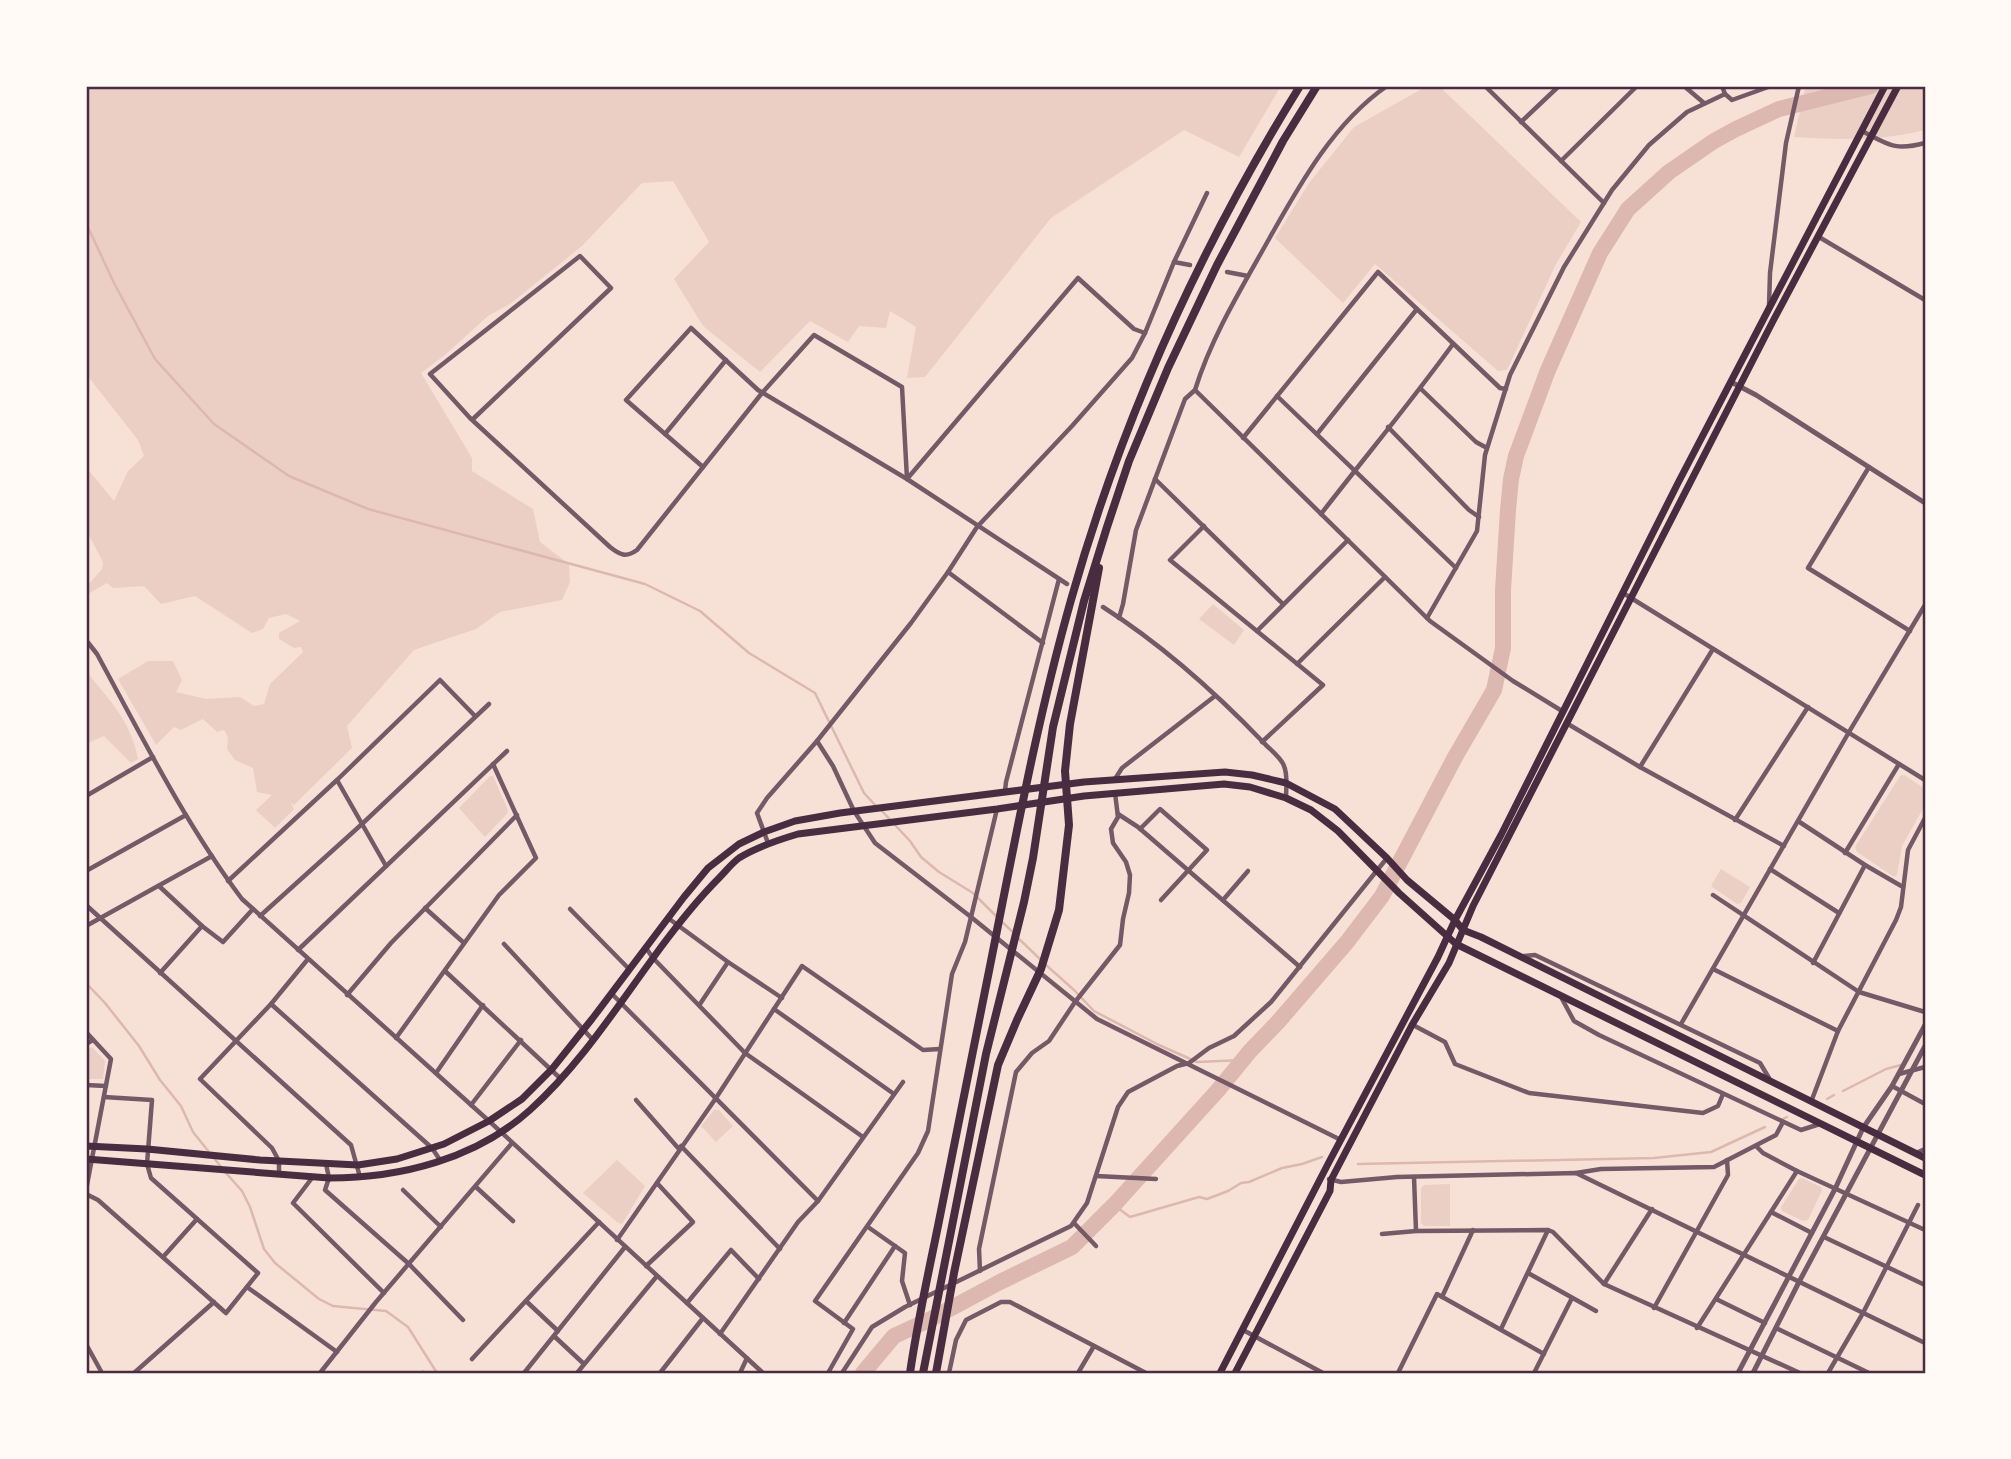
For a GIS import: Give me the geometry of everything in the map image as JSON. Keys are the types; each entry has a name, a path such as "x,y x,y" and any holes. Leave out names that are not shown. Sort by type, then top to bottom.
{"highway":[{"path":"910,1373 1040,724 1071,598 1117,457 1149,376 1197,271 1270,134 1300,86"},
{"path":"923,1373 986,1054 1031,869 1053,727 1084,601 1129,461 1158,391 1211,276 1283,141 1317,86"},
{"path":"936,1373 998,1065 1041,969 1059,910 1069,825 1065,771 1070,724 1107,527"}],"main road":[{"path":"1220,1373 1501,835 1622,592 1885,86"},
{"path":"1236,1373 1330,1191 1331,1180 1412,1025 1449,963 1473,906 1740,386 1898,86"},
{"path":"90,1146 358,1165 397,1159 432,1148 489,1122 522,1099 552,1069 584,1030 708,868 739,844 764,832 795,821 886,807 1115,779 1225,772 1286,783 1335,809 1407,880 1455,920 1463,930 1925,1158"},
{"path":"89,1159 312,1177 360,1178 398,1172 452,1158 501,1133 529,1112 562,1079 686,912 739,858 798,834 1084,796 1224,784 1250,787 1286,798 1311,810 1338,831 1376,871 1456,944 1925,1175"}],"street":[{"path":"1119,618 1136,530 1185,399 1195,390 1224,319 1294,195 1334,136 1367,100 1387,86"},
{"path":"1486,86 1604,203"},
{"path":"1521,122 1559,86"},
{"path":"1561,161 1637,86"},
{"path":"1684,86 1704,103"},
{"path":"1722,86 1725,94 1732,100 1772,86"},
{"path":"1768,311 1786,143 1799,86"},
{"path":"1427,618 1478,531 1485,455 1510,375 1564,267 1612,190 1649,145 1687,111 1725,94"},
{"path":"1862,131 1892,146 1903,148 1925,142"},
{"path":"768,844 757,813 767,798 817,741 911,623 977,527 1132,358 1207,193"},
{"path":"1819,237 1925,300"},
{"path":"472,420 611,288 580,256 430,374 472,420 621,556 630,555 637,550 762,393 814,335 902,387 907,479"},
{"path":"1174,262 1190,265"},
{"path":"1227,272 1248,276"},
{"path":"1243,438 1378,272 1500,388 1506,389"},
{"path":"907,479 1078,278 1134,329 1145,333"},
{"path":"1317,434 1417,309"},
{"path":"703,467 626,400 691,328 762,393 907,479 1067,584"},
{"path":"1321,514 1453,344"},
{"path":"665,434 726,360"},
{"path":"1731,382 1756,394 1925,503"},
{"path":"1421,388 1476,442 1487,448"},
{"path":"1195,390 1427,618 1513,681 1562,711"},
{"path":"1277,396 1456,568"},
{"path":"1388,427 1479,517"},
{"path":"1869,467 1808,568 1910,631"},
{"path":"1155,478 1283,604"},
{"path":"1203,526 1170,559 1323,685 1262,742"},
{"path":"1257,631 1348,540"},
{"path":"948,572 1042,643"},
{"path":"1297,664 1385,578"},
{"path":"1005,792 1059,579"},
{"path":"1622,592 1925,780"},
{"path":"1681,1024 1925,605"},
{"path":"1103,607 1194,676 1262,742 1284,765 1286,798"},
{"path":"86,640 97,654 186,815 242,899 763,1373"},
{"path":"1640,767 1713,649"},
{"path":"228,881 440,680 475,716"},
{"path":"1115,779 1122,768 1215,696"},
{"path":"260,916 489,704"},
{"path":"1735,820 1808,707"},
{"path":"1568,724 1784,846"},
{"path":"817,741 875,843 1097,1019 1342,1140"},
{"path":"298,950 507,751"},
{"path":"86,796 153,757"},
{"path":"396,1038 499,895 536,858 493,764"},
{"path":"1845,853 1899,764"},
{"path":"337,780 386,866"},
{"path":"980,1271 979,1249 1016,1072 1032,1053 1049,1041 1075,1002 1120,945 1130,875 1126,862 1112,843 1111,829 1118,817 1115,793"},
{"path":"828,1373 852,1329 815,1301 918,1153 928,1130 951,974 965,942 997,809"},
{"path":"1140,829 1160,809 1208,850 1161,900"},
{"path":"1117,813 1140,829 1300,967"},
{"path":"86,871 186,815"},
{"path":"348,995 391,943 517,815"},
{"path":"1811,1102 1838,1031 1896,920 1901,907 1908,850 1925,818"},
{"path":"1798,821 1903,887"},
{"path":"86,926 212,856"},
{"path":"842,1373 872,1327 910,1305 1074,1223 1087,1203 1118,1107 1128,1092 1177,1066 1189,1063 1209,1048 1234,1036 1271,1002 1387,858"},
{"path":"1813,963 1865,865"},
{"path":"1770,869 1839,913"},
{"path":"1223,900 1248,871"},
{"path":"159,886 223,942 253,909"},
{"path":"1713,895 1859,992 1925,1012"},
{"path":"86,905 351,1144 360,1178"},
{"path":"425,908 464,943"},
{"path":"570,909 629,970"},
{"path":"668,918 782,998"},
{"path":"160,973 202,926"},
{"path":"504,944 593,1040"},
{"path":"646,947 653,958 745,1053 863,1137"},
{"path":"1519,956 1535,956 1760,1063 1772,1082"},
{"path":"279,1174 279,1161 272,1147 200,1079 271,1004 308,959"},
{"path":"699,1004 728,962"},
{"path":"617,1240 716,1098 802,966 923,1050 940,1049"},
{"path":"1713,969 1838,1031"},
{"path":"444,971 562,1079"},
{"path":"1558,993 1574,1021 1599,1035 1801,1130 1821,1124"},
{"path":"611,994 818,1200"},
{"path":"271,1004 432,1148 440,1161"},
{"path":"436,1073 483,1005"},
{"path":"774,1009 894,1094"},
{"path":"1412,1025 1445,1042 1455,1064 1529,1093 1703,1113 1718,1106 1723,1094"},
{"path":"1738,1373 1835,1189 1856,1141 1900,1073 1925,1025"},
{"path":"86,1032 111,1059 104,1097 90,1146 86,1192 226,1313 258,1273 151,1178 147,1164 152,1100 104,1097"},
{"path":"86,1044 93,1040"},
{"path":"471,1105 521,1040"},
{"path":"1753,1373 1925,1045"},
{"path":"1900,1073 1914,1067 1925,1067"},
{"path":"720,1334 798,1222 818,1200 903,1082"},
{"path":"86,1086 106,1086"},
{"path":"1892,1086 1925,1104"},
{"path":"636,1100 780,1249"},
{"path":"1322,1175 1341,1182 1414,1177 1576,1173 1601,1169 1714,1167 1776,1135 1783,1122"},
{"path":"320,1373 376,1302 512,1143"},
{"path":"1756,1146 1763,1153 1797,1171 1925,1230"},
{"path":"1915,1153 1925,1149"},
{"path":"1654,1308 1728,1175 1727,1160"},
{"path":"326,1164 329,1178 325,1190 409,1264 463,1320"},
{"path":"1697,1328 1797,1171"},
{"path":"1576,1173 1925,1343"},
{"path":"1096,1176 1156,1178"},
{"path":"312,1177 293,1203 384,1293"},
{"path":"1414,1177 1416,1231"},
{"path":"646,1266 693,1222 656,1183"},
{"path":"476,1186 513,1222"},
{"path":"403,1190 441,1227"},
{"path":"1828,1373 1863,1313 1918,1205"},
{"path":"1604,1284 1652,1209"},
{"path":"1771,1212 1812,1233"},
{"path":"163,1257 197,1219"},
{"path":"472,1359 599,1222"},
{"path":"1074,1223 1096,1245"},
{"path":"868,1227 905,1253 902,1281 910,1305"},
{"path":"1442,1297 1473,1230"},
{"path":"1381,1234 1416,1231 1548,1230 1604,1284 1800,1373"},
{"path":"1501,1329 1548,1230"},
{"path":"1824,1237 1925,1286"},
{"path":"844,1322 895,1246"},
{"path":"524,1373 625,1247"},
{"path":"687,1303 732,1250 760,1279"},
{"path":"1528,1273 1595,1311"},
{"path":"577,1373 657,1276"},
{"path":"247,1287 337,1352"},
{"path":"1398,1373 1437,1294 1544,1353"},
{"path":"1534,1373 1572,1298"},
{"path":"1716,1299 1765,1323"},
{"path":"526,1301 558,1331"},
{"path":"134,1373 214,1302"},
{"path":"949,1373 956,1340 966,1320 1001,1302 1010,1302 1146,1373"},
{"path":"660,1373 703,1318"},
{"path":"1776,1328 1870,1373"},
{"path":"1243,1329 1323,1373"},
{"path":"554,1336 584,1364"},
{"path":"86,1344 102,1373"},
{"path":"1078,1373 1094,1346"},
{"path":"740,1373 747,1358"},
{"path":"666,1367 673,1373"}],"shaded area":[{"path":"86,86 1281,86 1239,157 1184,130 1051,218 925,377 907,378 916,327 890,311 886,328 859,326 848,342 810,321 760,372 703,326 674,279 709,242 673,181 642,183 582,246 510,304 488,316 421,373 472,458 472,471 533,509 540,542 569,564 570,582 562,600 500,612 476,629 414,650 347,726 352,748 294,805 291,803 294,809 275,828 256,810 272,795 257,792 253,768 235,760 227,749 228,737 224,730 217,732 203,719 181,730 174,727 156,745 118,679 148,661 173,661 182,680 176,692 207,699 240,697 254,706 264,704 270,684 303,652 301,647 294,648 279,639 279,633 300,621 286,614 269,618 263,629 252,633 195,596 161,604 144,586 113,588 107,583 86,595 86,587 102,569 103,562 86,530 86,467 114,501 128,471 144,456 138,440 86,374"},
{"path":"1427,86 1439,86 1581,222 1556,264 1507,370 1498,371 1375,264 1343,303 1275,238 1309,183 1354,127"},
{"path":"1806,86 1925,86 1925,130 1860,139 1794,137"},
{"path":"1213,604 1244,630 1234,645 1199,619"},
{"path":"86,671 125,722 138,759 131,763 104,736 86,744"},
{"path":"1904,775 1925,789 1925,805 1902,846 1897,875 1894,877 1857,852 1855,847 1900,776"},
{"path":"493,776 508,810 485,837 459,808"},
{"path":"1721,869 1750,887 1741,903 1737,904 1711,886"},
{"path":"92,1047 105,1061 103,1079 86,1079 86,1050"},
{"path":"714,1110 719,1110 733,1126 716,1142 701,1126"},
{"path":"617,1160 645,1186 622,1224 583,1193"},
{"path":"1802,1178 1822,1190 1808,1220 1803,1221 1782,1211 1781,1207"},
{"path":"1450,1184 1450,1226 1424,1226 1421,1223 1421,1188 1424,1185"}],"waterway":[{"path":"863,1373 894,1336 1072,1247 1114,1205 1219,1089 1347,942 1382,896 1455,757 1494,690 1503,648 1503,590 1508,510 1516,456 1548,370 1600,253 1628,209 1669,172 1736,129 1779,109 1871,86"},
{"path":"86,223 114,283 155,359 214,424 289,476 368,509 645,584 700,611 749,653 815,693 864,793 876,806"},
{"path":"881,810 921,857 973,893 996,916"},
{"path":"1001,921 1014,933"},
{"path":"1018,938 1041,960"},
{"path":"1046,965 1094,1011 1159,1045 1197,1062 1243,1060"},
{"path":"86,983 139,1046 160,1080 181,1106 193,1132 209,1152"},
{"path":"1843,1091 1886,1069 1901,1065"},
{"path":"1827,1099 1834,1095"},
{"path":"1783,1119 1787,1117"},
{"path":"1358,1164 1654,1158 1711,1152 1765,1127"},
{"path":"213,1157 222,1168"},
{"path":"1114,1205 1130,1217 1199,1197 1207,1199 1282,1168 1322,1157"},
{"path":"226,1173 242,1191 264,1249 275,1263 319,1299 333,1306 386,1311 408,1327 437,1373"}]}
